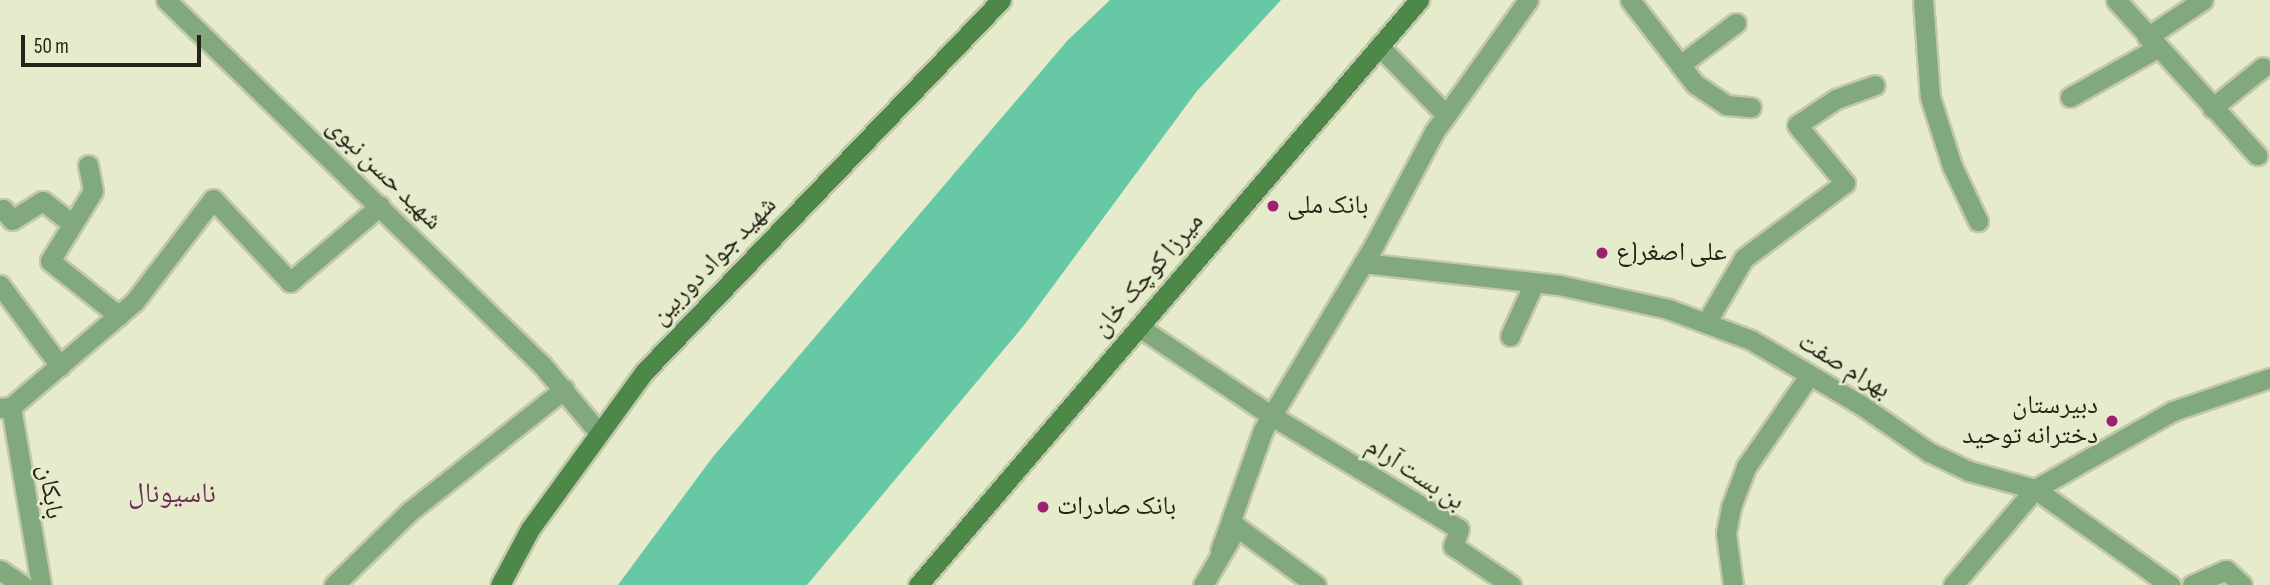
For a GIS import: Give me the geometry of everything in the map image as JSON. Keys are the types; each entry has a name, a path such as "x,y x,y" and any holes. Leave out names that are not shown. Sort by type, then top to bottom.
{"main road":[{"name":"شهید جواد دوربین","path":"500,585 530,529 645,371 1001,0"},
{"name":"میرزا کوچک خان","path":"918,585 1419,0"}],"street":[{"name":"شهید حسن نبوی","path":"166,0 380,206 564,389 600,433"},
{"path":"1203,585 1220,551 1272,416 1363,263 1446,115 1528,0"},
{"path":"1631,0 1680,65 1716,99 1751,107"},
{"path":"1923,0 1930,97 1952,166 1978,221"},
{"path":"2116,0 2257,155"},
{"path":"2070,97 2152,42 2203,0"},
{"path":"1680,65 1736,23"},
{"path":"1379,46 1446,115"},
{"path":"2212,108 2263,67"},
{"path":"1706,323 1744,258 1845,183 1797,125 1836,99 1875,85"},
{"path":"88,164 93,191 50,261 119,316"},
{"path":"6,407 119,316 213,199 290,282 380,206"},
{"path":"3,209 12,220 43,201 72,224"},
{"name":"بهرام صفت","path":"1363,263 1534,283 1613,296 1706,323 1751,340 1808,377 1861,405 1929,452 1969,471 2035,489"},
{"path":"1510,336 1534,283"},
{"path":"0,285 60,366"},
{"path":"1139,327 1272,416"},
{"path":"1733,585 1726,533 1731,507 1746,467 1808,377"},
{"path":"1953,585 2035,489 2173,411 2270,378"},
{"path":"334,585 409,512 564,389"},
{"name":"بابکان","path":"6,407 41,585"},
{"name":"بن بست آرام","path":"1272,416 1459,529 1453,546 1511,585"},
{"path":"2035,489 2170,585"},
{"path":"1220,551 1237,527 1316,585"},
{"path":"0,570 22,585"},
{"path":"2192,585 2226,570 2242,585"}],"shaded area":[{"path":"1110,0 1281,0 1197,91 1025,324 807,585 618,585 712,458 1067,41"}],"place":[{"name":"بانک ملی","path":"1273,206"},
{"name":"علی اصغر(ع","path":"1602,253"},
{"name":"دبیرستان دخترانه توحید","path":"2112,421"},
{"name":"بانک صادرات","path":"1043,507"}],"district":[{"name":"ناسیونال","path":"172,494"}]}
